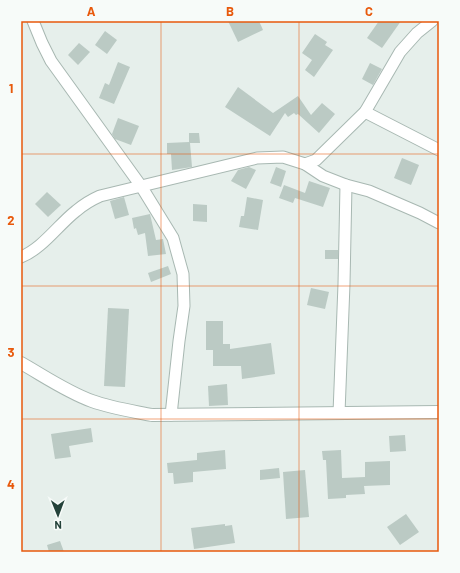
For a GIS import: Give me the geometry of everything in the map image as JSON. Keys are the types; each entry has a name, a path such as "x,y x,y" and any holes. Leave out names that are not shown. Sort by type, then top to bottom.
{"street":[{"path":"33,21 51,61 141,186 173,238 183,274 184,306 171,415"},
{"path":"305,164 316,160 365,112 400,52 417,32 432,21"},
{"path":"365,112 439,150"},
{"path":"21,257 37,247 76,211 100,196 257,158 283,158 305,164 323,176 346,185 369,191 439,223"},
{"path":"339,413 346,185"},
{"path":"21,363 62,387 91,401 116,408 152,415 439,412"}],"building":[{"path":"228,21 259,21 263,30 238,42"},
{"path":"379,21 401,21 382,48 367,38"},
{"path":"105,31 117,40 107,54 95,45"},
{"path":"315,34 327,42 325,45 333,50 314,77 305,70 312,60 302,53"},
{"path":"79,43 90,52 78,65 68,55"},
{"path":"118,62 130,67 114,104 99,98 105,83 109,85"},
{"path":"370,63 382,69 373,85 362,79"},
{"path":"238,87 273,113 298,96 311,115 322,103 335,114 319,133 298,114 296,115 294,113 288,117 285,113 270,136 225,107"},
{"path":"118,118 139,126 131,145 115,139 112,134"},
{"path":"189,133 199,133 200,143 190,143 192,167 172,170 171,154 167,154 167,143 189,142"},
{"path":"402,158 419,165 411,185 394,178"},
{"path":"249,167 256,170 246,189 231,181 238,170"},
{"path":"276,167 286,171 281,187 270,183"},
{"path":"309,181 330,188 323,207 295,198 293,203 279,198 284,185 305,193"},
{"path":"47,192 61,205 48,217 35,204"},
{"path":"124,197 129,215 115,219 110,201"},
{"path":"247,197 263,200 258,230 239,227 241,216 244,216"},
{"path":"193,204 207,205 207,222 193,221"},
{"path":"150,214 156,240 163,239 166,254 148,256 145,233 138,235 136,228 134,229 132,218"},
{"path":"325,250 338,250 338,259 325,259"},
{"path":"168,266 171,274 151,282 148,273"},
{"path":"311,288 329,292 325,309 307,305"},
{"path":"108,308 129,309 125,387 104,386"},
{"path":"206,321 223,321 223,344 230,344 230,349 271,343 275,374 242,379 241,366 213,366 213,350 206,350"},
{"path":"227,384 228,405 209,406 208,386"},
{"path":"91,428 93,442 69,446 71,457 55,459 51,434"},
{"path":"405,435 406,451 390,452 389,436"},
{"path":"225,450 226,469 193,472 193,482 174,484 173,473 168,473 167,463 197,460 197,453"},
{"path":"341,450 342,478 365,477 365,462 390,461 390,485 364,486 365,494 346,495 346,498 328,499 326,460 323,460 322,451"},
{"path":"279,468 280,478 260,480 260,470"},
{"path":"305,470 309,517 286,519 283,472"},
{"path":"406,514 419,532 400,545 387,527"},
{"path":"225,524 225,526 232,525 235,543 194,549 191,528"},
{"path":"60,541 64,552 49,552 47,545"}]}
